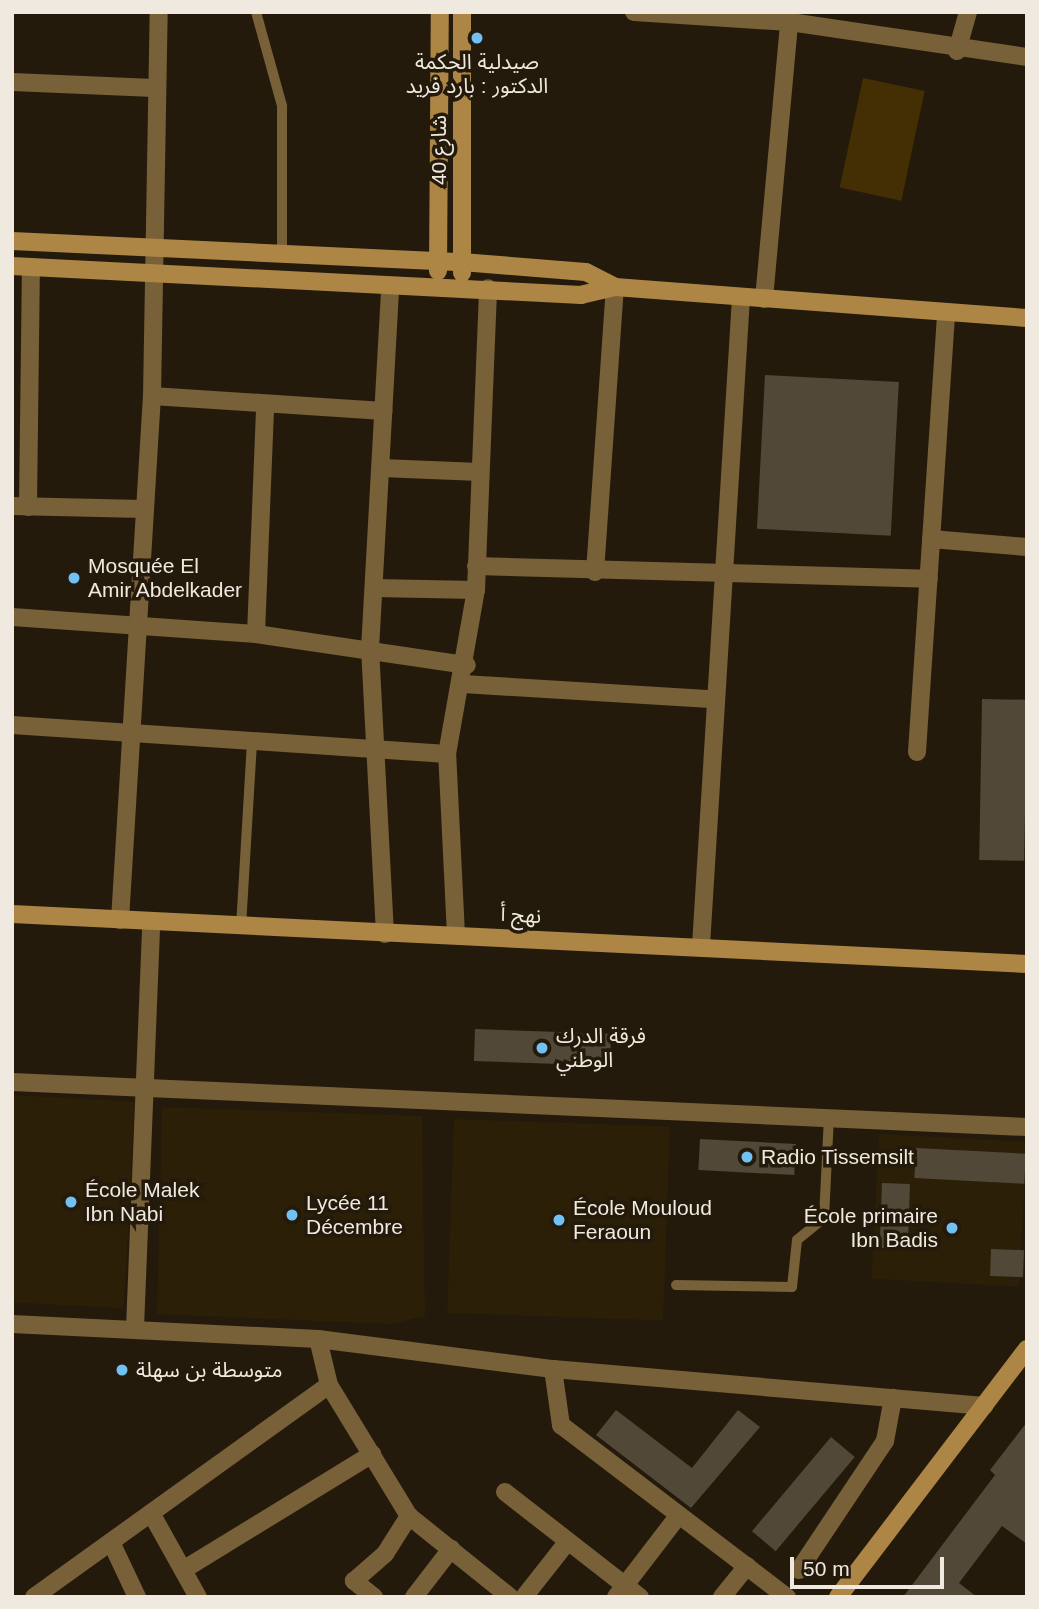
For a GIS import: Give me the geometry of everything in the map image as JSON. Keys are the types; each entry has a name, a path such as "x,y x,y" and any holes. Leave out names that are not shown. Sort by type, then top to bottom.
{"street":[{"path":"120,920 128,729 140,622 143,509 152,396 151,250 154,88 159,12"},
{"name":"شارع 40","path":"438,287 440,12"},
{"name":"شارع 40","path":"461,287 462,12"},
{"path":"634,12 790,17 957,51 1027,57"},
{"path":"957,51 968,12"},
{"path":"764,299 790,17"},
{"path":"12,82 154,88"},
{"path":"12,241 151,250 462,262 586,272 615,287"},
{"path":"12,266 151,276 390,287 488,288 581,295 615,287 1027,318"},
{"path":"31,267 21,388 20,507 143,509"},
{"path":"385,934 370,649 390,287"},
{"path":"595,572 615,287"},
{"path":"456,935 447,754 467,665 475,590 488,288"},
{"path":"701,946 711,699 728,576 740,297"},
{"path":"917,752 946,313"},
{"path":"152,396 265,407 384,411"},
{"path":"256,634 265,407"},
{"path":"381,468 480,472"},
{"path":"931,539 1027,547"},
{"path":"476,566 728,576 929,579"},
{"path":"374,588 475,590"},
{"path":"12,617 140,622 256,634 467,665"},
{"path":"463,684 711,699"},
{"path":"12,725 128,729 252,743 447,754"},
{"name":"نهج أ","path":"12,914 150,920 241,928 701,946 1027,964"},
{"path":"135,1328 150,920"},
{"path":"12,1082 828,1115 1027,1127"},
{"path":"12,1324 318,1339 553,1369 984,1406"},
{"path":"318,1339 329,1385 409,1516 510,1597"},
{"path":"838,1597 1027,1349"},
{"path":"553,1369 561,1425 787,1597"},
{"path":"34,1597 329,1385"},
{"path":"799,1570 885,1441 893,1398"},
{"path":"183,1570 372,1454"},
{"path":"505,1492 568,1541 620,1591 640,1597"},
{"path":"151,1513 198,1597"},
{"path":"620,1591 679,1515"},
{"path":"374,1597 354,1581 385,1554 409,1516"},
{"path":"524,1597 568,1541"},
{"path":"111,1542 137,1597"},
{"path":"414,1597 451,1549"},
{"path":"722,1597 747,1566"}],"lane":[{"path":"256,12 282,106 282,255"},
{"path":"241,928 252,743"},
{"path":"676,1285 792,1287 797,1240 824,1218 828,1115"}],"shaded area":[{"path":"863,78 925,91 901,201 840,188"},
{"name":"École Malek Ibn Nabi","path":"12,1095 135,1101 124,1308 12,1302"},
{"name":"Lycée 11 Décembre","path":"162,1107 422,1116 425,1316 391,1324 157,1314"},
{"name":"École Mouloud Feraoun","path":"454,1119 670,1127 663,1320 447,1313"},
{"name":"École primaire Ibn Badis","path":"879,1134 1027,1142 1019,1287 871,1279"}],"building":[{"path":"765,375 899,382 891,536 757,529"},
{"path":"982,699 1027,700 1024,861 979,860"},
{"name":"فرقة الدرك الوطني","path":"475,1029 611,1034 610,1066 474,1061"},
{"name":"Radio Tissemsilt","path":"700,1139 796,1144 794,1175 698,1170"},
{"path":"916,1148 1026,1154 1024,1184 914,1178"},
{"path":"882,1183 910,1184 908,1249 880,1248"},
{"path":"991,1249 1024,1250 1023,1277 990,1276"},
{"path":"616,1410 692,1468 738,1410 760,1427 691,1508 596,1435"},
{"path":"1027,1422 1027,1544 1002,1526 959,1583 977,1597 903,1597 995,1475 990,1470"},
{"path":"831,1437 855,1457 776,1551 752,1531"}],"place":[{"name":"صيدلية الحكمة الدكتور : بارد فريد","path":"477,38"},
{"name":"Mosquée El Amir Abdelkader","path":"74,578"},
{"name":"فرقة الدرك الوطني","path":"542,1048"},
{"name":"Radio Tissemsilt","path":"747,1157"},
{"name":"École Malek Ibn Nabi","path":"71,1202"},
{"name":"Lycée 11 Décembre","path":"292,1215"},
{"name":"École Mouloud Feraoun","path":"559,1220"},
{"name":"École primaire Ibn Badis","path":"952,1228"},
{"name":"متوسطة بن سهلة","path":"122,1370"}]}
